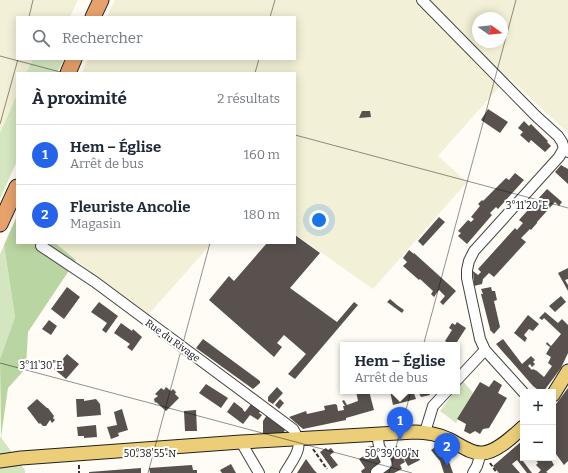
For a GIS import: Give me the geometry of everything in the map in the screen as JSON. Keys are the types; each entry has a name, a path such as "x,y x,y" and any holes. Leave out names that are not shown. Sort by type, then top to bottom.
{"highway":[{"path":"93,16 101,0"},
{"path":"68,72 74,60"},
{"path":"0,227 16,189"},
{"path":"0,224 8,208"}],"main road":[{"path":"556,390 568,371"},
{"path":"0,461 21,458 240,442 425,432 443,437 481,454 505,443 520,430"}],"street":[{"path":"422,0 502,82 558,136 566,150 474,252 468,261 467,278 480,339 485,350 520,389"},
{"name":"Rue du Rivage","path":"41,246 95,282 289,425 299,439"},
{"path":"460,377 485,350"},
{"path":"425,432 433,406 444,394"},
{"path":"376,472 387,464 379,446 377,434"},
{"path":"285,473 297,454 299,439"},
{"path":"240,442 259,473"},
{"path":"473,473 481,454"}],"path":[{"path":"299,439 314,450 327,469"}],"shaded area":[{"path":"0,0 78,0 70,16 16,16 16,60 32,60 26,72 16,72 16,96 0,133"},
{"path":"115,0 568,0 568,133 508,77 438,156 467,182 373,289 296,235 296,72 82,72 88,60 296,60 296,16 107,16"},
{"path":"56,244 211,244 146,317"}],"green space":[{"path":"32,60 64,60 58,72 26,72"},
{"path":"16,96 16,163 0,199 0,133"},
{"path":"16,218 16,244 56,244 76,260 28,332 26,368 8,388 1,437 0,359 15,317 4,245"},
{"path":"4,245 15,317 0,359 0,254"},
{"path":"463,381 473,393 456,423 440,411 453,394 460,394 460,385"},
{"path":"0,436 25,470 25,473 0,473"}],"building":[{"path":"488,109 508,122 500,133 481,120"},
{"path":"362,111 370,111 371,117 359,118"},
{"path":"524,121 529,126 531,124 548,141 547,142 551,146 545,152 531,140 529,143 520,135 523,132 518,128"},
{"path":"561,165 568,169 568,184 555,172"},
{"path":"515,173 524,180 498,209 496,207 490,213 492,215 467,244 458,236 461,233 458,231 468,220 471,222 474,219 471,217 480,206 478,204 482,200 483,201 506,178 509,180"},
{"path":"547,189 562,202 559,206 555,202 531,230 530,229 521,238 526,242 494,277 489,273 483,279 482,284 474,286 473,271 478,275 481,272 478,269 515,228 517,230 523,223 519,220"},
{"path":"439,217 445,222 423,246 418,241"},
{"path":"296,236 320,253 290,288 337,322 354,302 358,305 295,379 288,374 306,354 284,335 277,343 282,347 274,357 209,300 229,276 234,281 266,244 296,244"},
{"path":"409,250 456,291 443,305 440,302 445,296 439,290 434,297 431,294 433,291 403,266 407,262 403,258"},
{"path":"568,268 568,279 565,280 568,285 568,291 558,273"},
{"path":"67,287 80,297 64,319 51,309"},
{"path":"491,287 492,291 495,291 497,300 494,301 500,327 494,334 490,330 481,294 483,294 481,289"},
{"path":"561,296 566,302 555,312 549,306"},
{"path":"390,299 404,310 402,313 387,302"},
{"path":"99,302 118,316 106,333 102,330 107,323 91,312"},
{"path":"545,312 558,323 562,319 568,325 568,353 561,368 545,389 537,389 533,386 496,344 503,339 522,364 531,356 535,360 533,362 535,364 532,367 530,364 528,366 544,377 552,366 548,363 551,357 546,354 550,347 546,344 547,342 551,346 561,334 544,318 542,320 539,318"},
{"path":"528,315 539,324 533,331 529,329 524,335 527,338 525,342 514,333"},
{"path":"49,320 57,326 51,335 42,329"},
{"path":"457,322 466,328 457,342 446,342 445,341 452,330 449,328 452,323 455,325"},
{"path":"121,323 132,331 133,329 142,337 132,351 127,347 130,344 114,333"},
{"path":"203,339 260,381 260,383 253,389 196,348"},
{"path":"67,354 79,364 66,379 54,369"},
{"path":"494,380 502,385 498,393 507,398 489,428 483,429 480,434 475,431 470,434 464,431 466,424 457,419 480,382 489,387"},
{"path":"206,384 228,398 221,408 199,393"},
{"path":"166,387 171,391 173,389 179,398 166,411 156,402 155,403 154,399 158,396 155,394 161,388 164,390"},
{"path":"277,387 283,393 273,404 268,401 268,397"},
{"path":"568,388 568,461 564,465 556,454 556,404"},
{"path":"357,394 370,394 374,410 346,418 346,420 303,429 289,417 306,411 307,414 325,410 324,406 335,404 337,405 338,411 344,410 343,406 345,406 342,401 344,400 347,405 358,401"},
{"path":"391,394 414,394 416,399 393,405"},
{"path":"420,394 430,395 421,397"},
{"path":"37,399 48,408 54,416 53,418 55,420 52,423 50,420 46,426 43,426 40,423 39,424 27,408"},
{"path":"76,399 84,399 84,401 96,399 100,404 101,415 77,417"},
{"path":"280,399 284,403 279,409 275,405"},
{"path":"234,402 245,412 251,404 261,410 259,413 262,415 258,420 250,415 243,424 227,412"},
{"path":"122,409 128,430 118,433 119,436 111,439 107,427 117,425 114,412"},
{"path":"196,410 197,431 185,431 184,411"},
{"path":"267,415 285,428 284,433 263,434 263,421"},
{"path":"96,425 97,437 84,438 84,436 78,436 77,427"},
{"path":"520,443 520,461 523,461 532,473 527,473 517,460 512,464 520,473 499,473 493,466"},
{"path":"438,445 448,459 453,473 444,473 440,461 431,450"},
{"path":"373,446 385,465 372,473 362,473 361,471 365,468 359,459 370,452 367,447"},
{"path":"397,446 405,462 400,465 402,469 394,473 377,473 390,464 383,452"},
{"path":"326,448 328,450 331,448 334,452 330,455 338,465 332,469 320,452"},
{"path":"414,449 420,460 408,466 402,455"},
{"path":"306,459 314,470 317,473 297,473"},
{"path":"536,461 552,461 554,465 546,472 548,473 538,473 541,470 536,465 538,463"},
{"path":"231,464 236,473 222,473 220,470"},
{"path":"192,465 193,470 197,470 197,473 150,473 149,468"},
{"path":"141,468 141,473 89,473 89,472"}],"place":[{"name":"Hem – Église","path":"400,440"},
{"name":"Fleuriste Ancolie","path":"447,466"}]}
